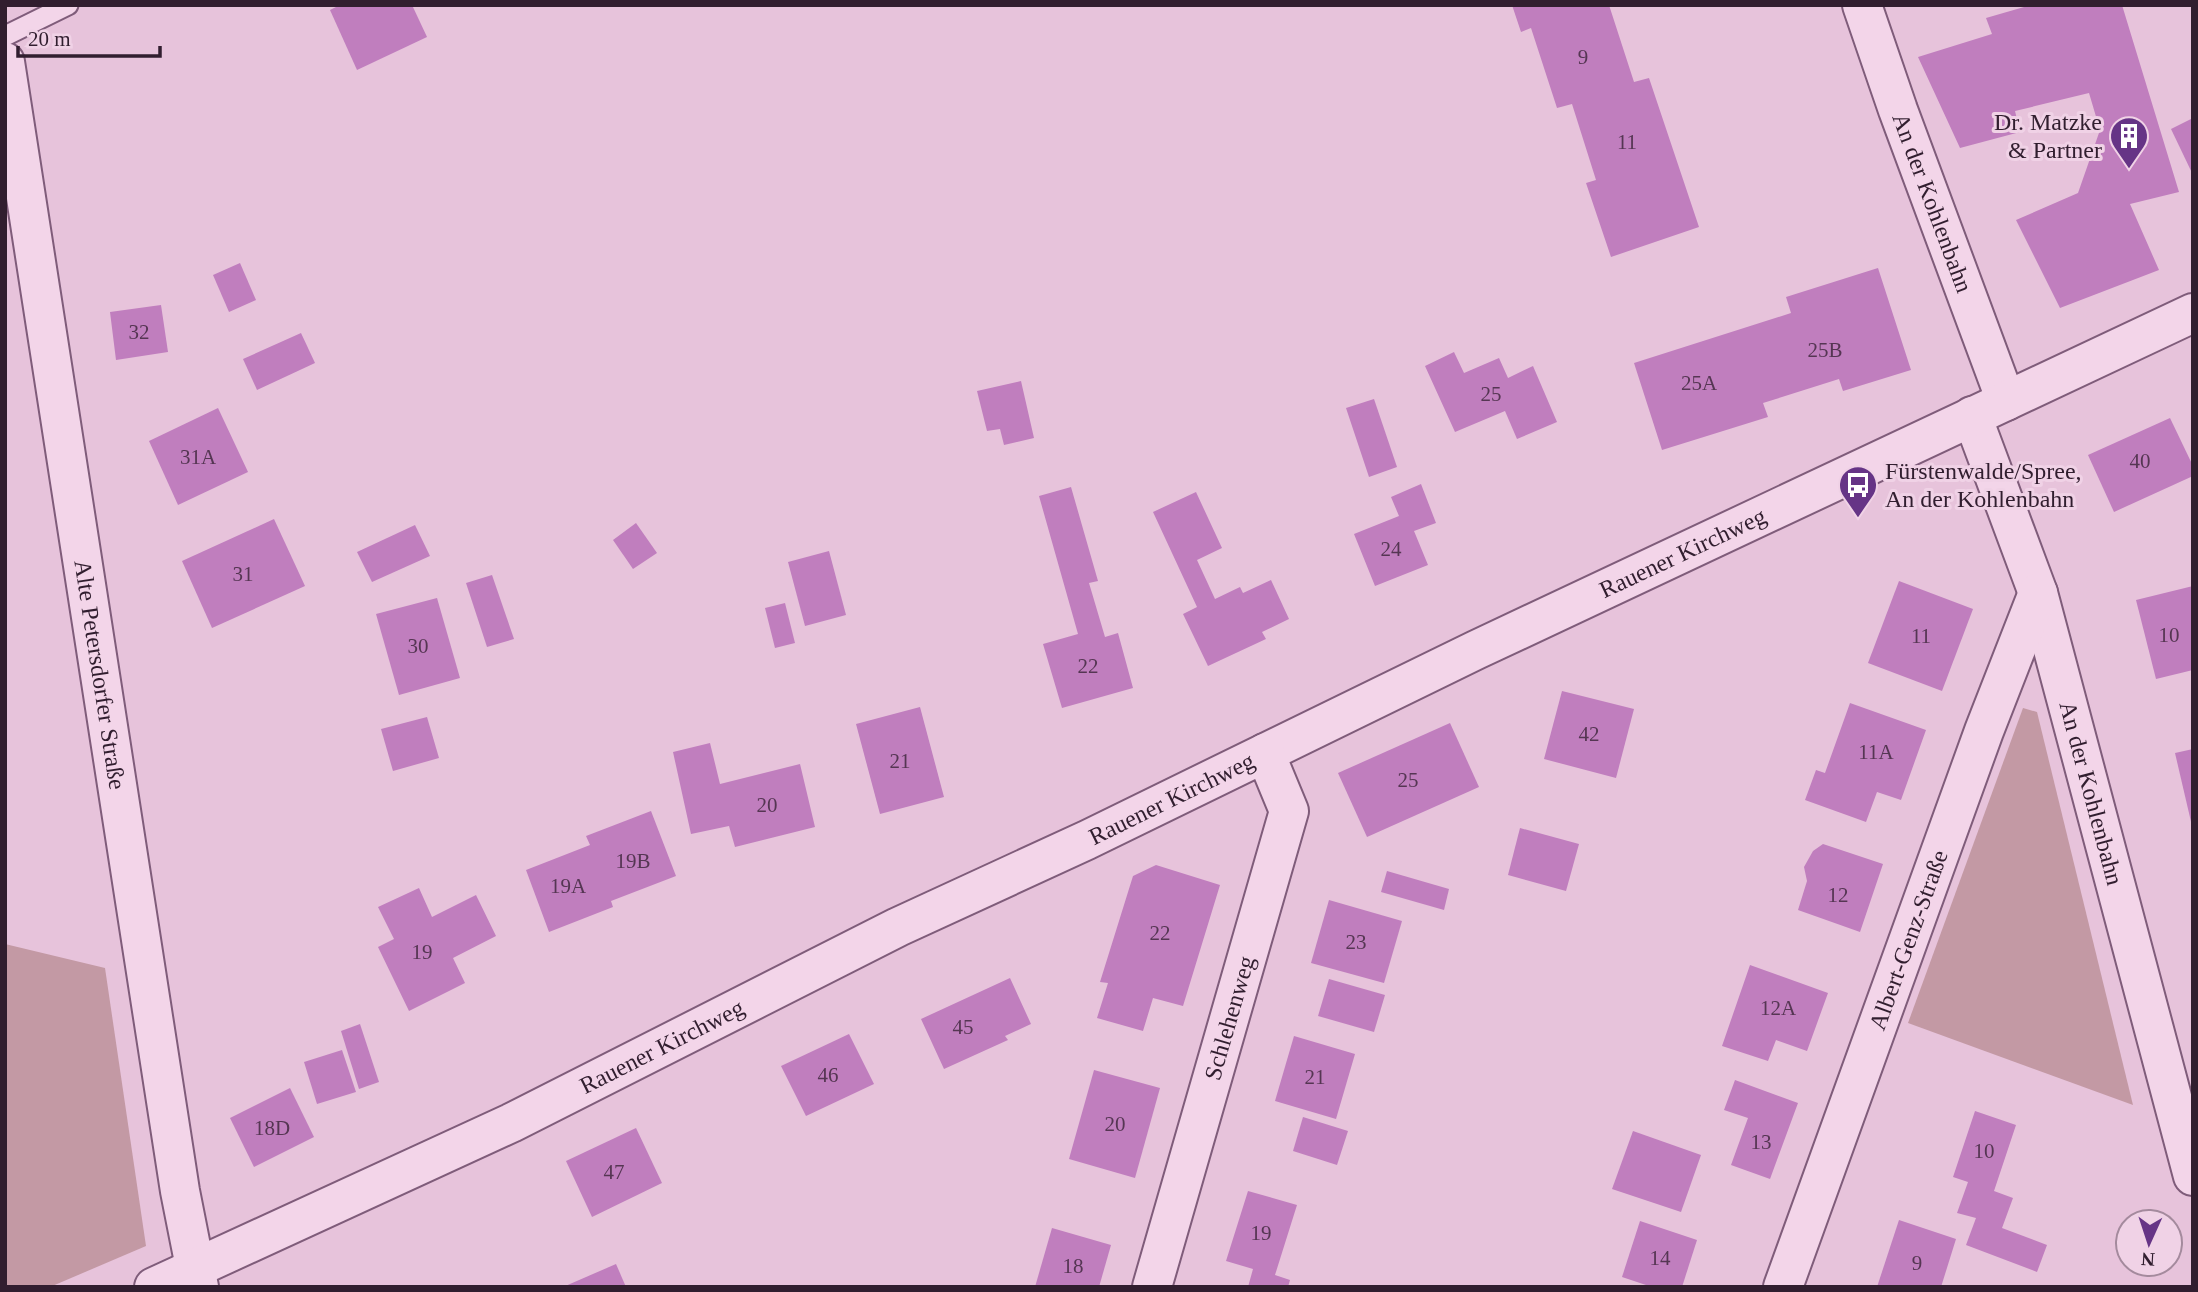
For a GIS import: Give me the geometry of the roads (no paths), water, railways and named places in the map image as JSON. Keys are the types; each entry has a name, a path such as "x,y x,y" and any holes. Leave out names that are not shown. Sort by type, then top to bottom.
{"street":[{"name":"An der Kohlenbahn","path":"1862,5 2006,401"},
{"name":"Alte Petersdorfer Straße","path":"5,62 180,1191 198,1277"},
{"name":"Rauener Kirchweg","path":"153,1287 198,1277 511,1123 898,927 1087,840 1476,650 2193,313"},
{"name":"An der Kohlenbahn","path":"1972,416 2038,593 2193,1176"},
{"name":"Albert-Genz-Straße","path":"1783,1287 1984,731 2038,593"},
{"name":"Schlehenweg","path":"1152,1287 1289,811 1265,753"}],"lane":[{"path":"5,36 68,5"}],"place":[{"name":"Dr. Matzke & Partner","path":"2129,170"},
{"name":"Fürstenwalde/Spree, An der Kohlenbahn","path":"1858,519"}]}
